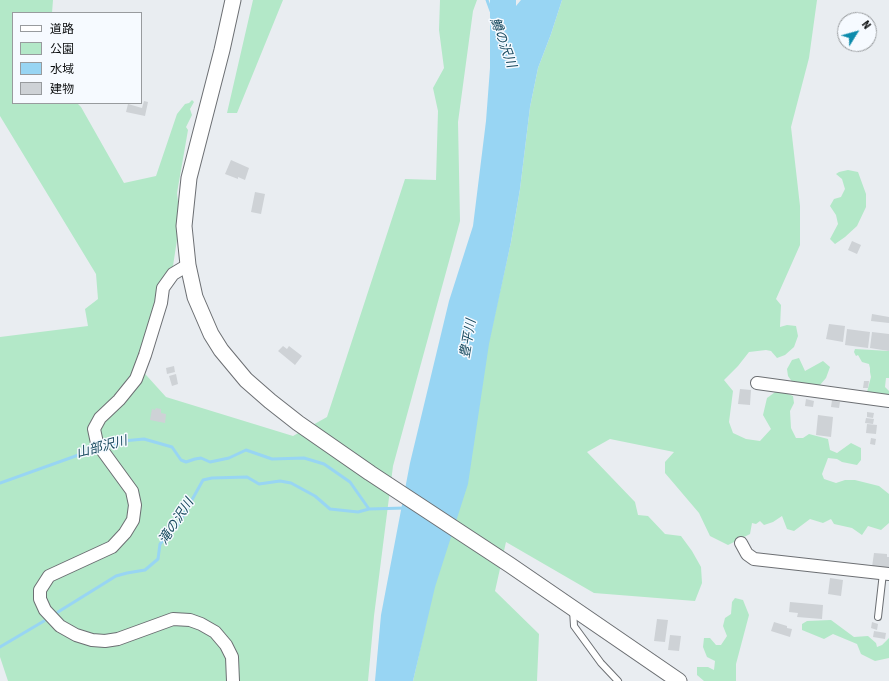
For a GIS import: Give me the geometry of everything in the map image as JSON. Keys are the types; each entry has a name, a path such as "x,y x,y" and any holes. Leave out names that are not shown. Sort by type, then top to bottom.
{"street":[{"path":"233,0 222,50 189,178 184,226 188,265 195,297 211,334 232,364 246,380 298,423 370,473 510,565 679,681"},
{"path":"188,265 173,274 163,288 159,309 136,379 119,400 100,418 94,429 100,446 132,491 135,505 134,520 125,533 112,547 49,576 40,590 40,599 45,610 60,626 76,635 92,640 105,641 118,639 173,619 190,620 201,624 214,632 226,645 232,657 233,681"},
{"path":"757,383 889,401"},
{"path":"741,543 747,554 754,559 886,573"}],"lane":[{"path":"878,617 886,573"},
{"path":"573,609 574,626 601,663 618,681"}],"green space":[{"path":"0,0 53,0 52,12 12,12 12,104 78,104 124,183 156,176 177,114 185,104 192,100 194,102 190,109 192,115 186,127 188,130 177,193 180,220 173,266 159,286 137,365 166,397 293,436 327,417 405,179 436,180 438,111 433,88 444,68 439,30 440,0 477,0 473,11 458,122 460,221 393,466 374,616 368,681 8,681 0,657 0,337 88,326 85,309 98,299 96,274 0,116"},
{"path":"253,0 283,0 237,113 227,113"},
{"path":"562,0 817,0 809,58 791,127 800,206 800,245 776,299 781,305 780,327 787,325 796,326 798,336 794,347 785,355 777,358 771,351 766,350 749,352 724,380 733,391 729,422 733,433 746,439 760,441 771,429 763,415 767,398 778,390 793,396 794,403 790,411 791,428 796,438 803,438 809,434 828,439 830,450 837,453 851,443 861,448 861,460 857,465 828,458 822,474 824,479 836,483 845,480 855,480 879,486 889,494 889,523 881,530 868,526 862,535 852,528 834,524 831,519 823,523 810,519 794,531 787,529 782,516 773,522 764,525 760,521 756,524 752,523 750,534 728,545 710,536 699,513 665,473 665,462 674,452 610,439 587,452 635,502 638,515 648,516 665,534 681,536 692,551 701,567 702,583 695,601 594,593 506,542 495,591 539,634 537,681 413,681 511,242 520,189 530,107 538,68"},
{"path":"848,170 858,172 866,194 866,207 857,226 835,244 830,239 838,224 836,215 830,206 834,199 841,197 845,189 842,179 836,174"},
{"path":"855,349 889,351 889,378 886,378 885,387 889,391 889,399 867,392 871,377 869,364 862,362 858,355 856,356 854,352"},
{"path":"799,358 805,371 823,361 830,367 826,378 820,385 793,383 788,376 787,369 792,360"},
{"path":"735,598 743,600 749,615 736,664 736,681 704,681 697,675 697,667 708,667 714,670 715,661 707,657 703,647 704,638 710,638 716,645 721,645 727,636 723,626 725,618 731,614 732,602"},
{"path":"831,620 854,637 868,636 876,643 877,647 882,645 889,638 889,658 875,661 861,654 857,644 833,634 824,639 802,630 802,624 807,621"}],"water":[{"name":"豊平川","path":"490,0 516,0 516,6 521,0 562,0 538,68 530,107 520,189 511,242 489,344 468,484 435,587 413,681 375,681 381,615 410,463 449,301 473,226 486,121 490,68"}],"building":[{"path":"144,101 148,102 145,116 126,112 128,104 142,108"},
{"path":"231,160 249,168 245,180 225,174"},
{"path":"255,192 265,194 261,214 251,212"},
{"path":"852,241 861,245 857,254 848,250"},
{"path":"872,314 889,317 889,323 871,321"},
{"path":"829,324 845,326 843,342 826,339"},
{"path":"847,329 870,332 868,348 845,345"},
{"path":"872,332 889,334 889,351 870,348"},
{"path":"283,346 287,349 289,346 302,356 295,365 278,351"},
{"path":"174,366 175,372 167,374 166,368"},
{"path":"176,374 178,384 172,386 169,376"},
{"path":"864,381 869,381 868,388 863,388"},
{"path":"740,389 751,390 750,405 738,404"},
{"path":"806,399 814,401 813,407 805,406"},
{"path":"832,400 840,402 839,408 831,407"},
{"path":"156,408 161,409 161,413 166,414 165,423 150,420 152,409 155,410"},
{"path":"867,412 874,413 873,418 867,417"},
{"path":"818,415 833,417 831,437 816,435"},
{"path":"866,418 874,419 873,424 865,423"},
{"path":"867,424 877,425 876,434 866,433"},
{"path":"871,438 876,439 875,445 870,444"},
{"path":"874,553 887,554 887,557 889,557 889,569 872,567"},
{"path":"830,578 843,580 841,596 828,594"},
{"path":"790,602 823,605 822,619 797,617 798,613 789,612"},
{"path":"657,619 668,620 665,642 654,641"},
{"path":"774,622 792,629 790,637 771,631"},
{"path":"872,622 878,624 877,630 871,628"},
{"path":"874,631 886,633 885,639 873,637"},
{"path":"670,635 681,636 679,651 668,650"}],"waterway":[{"name":"鱒の沢川","path":"487,0 491,11"},
{"name":"山部沢川","path":"104,447 123,441 144,439 172,447 181,460 186,462 201,458 210,462 229,458 246,450 272,459 304,458 324,464 350,482 369,509"},
{"name":"山部沢川","path":"0,483 98,448"},
{"name":"滝の沢川","path":"58,612 116,576 145,570 158,559 160,544 178,525 203,480 212,478 247,477 259,484 280,481 291,483 315,496 330,509 358,512 369,509 405,508"},
{"name":"滝の沢川","path":"0,647 44,621"}]}
